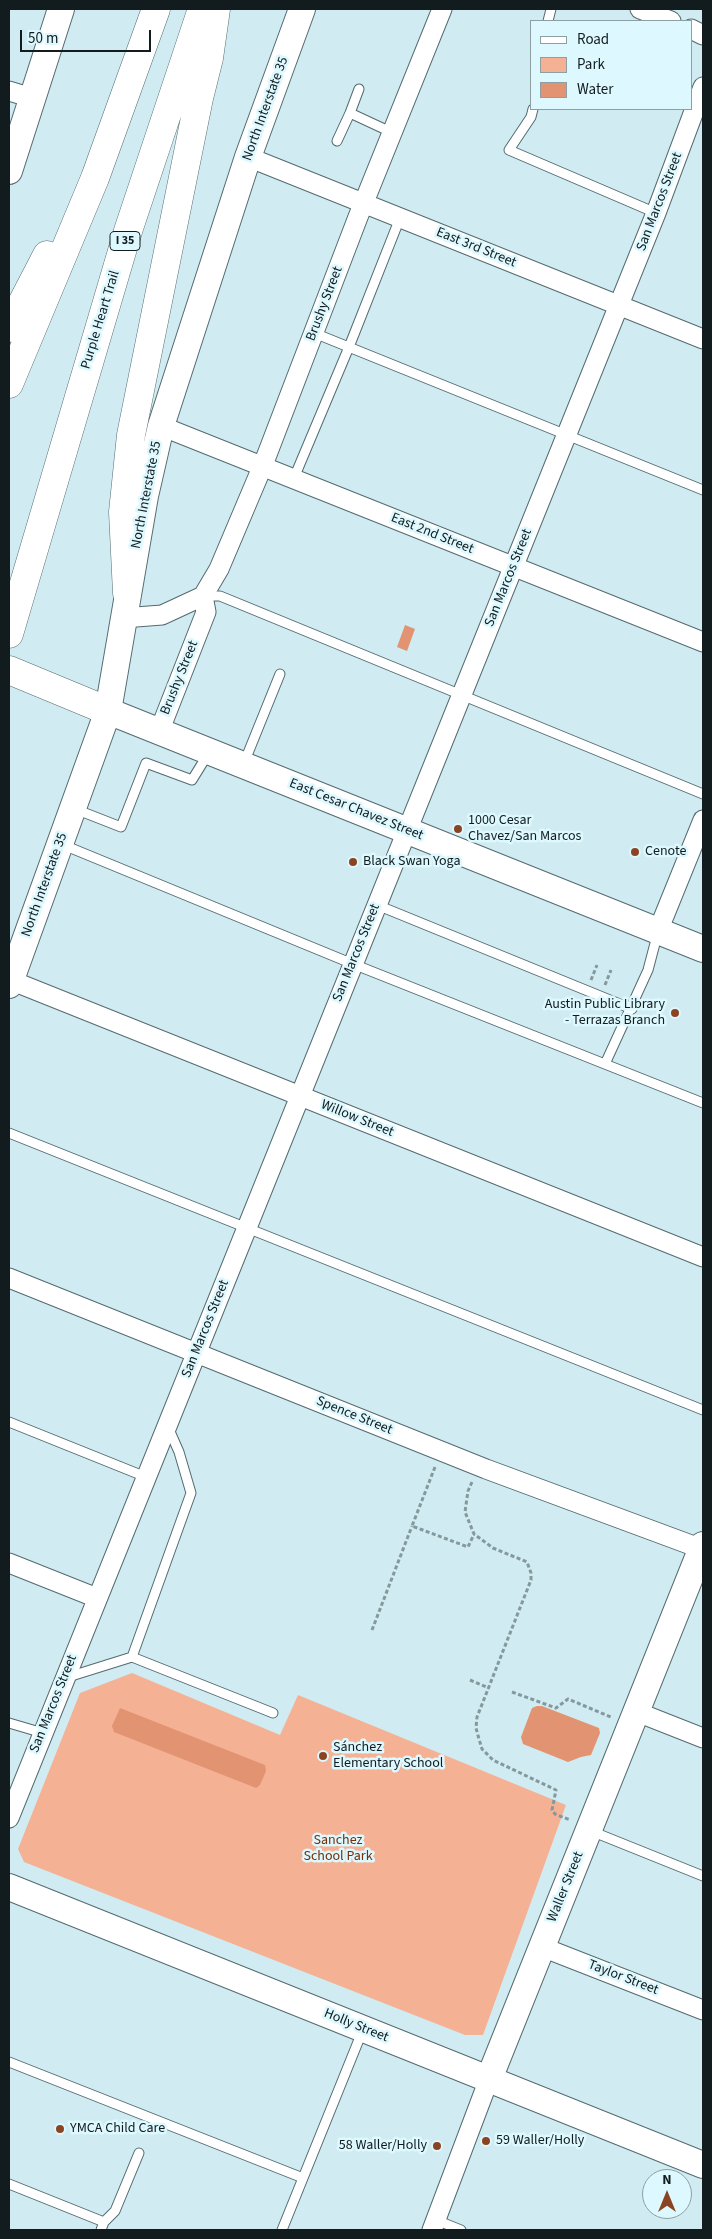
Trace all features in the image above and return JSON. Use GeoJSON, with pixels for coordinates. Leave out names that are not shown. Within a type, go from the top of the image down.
{"type":"FeatureCollection","features":[{"type":"Feature","properties":{"kind":"main road"},"geometry":{"type":"LineString","coordinates":[[9,171],[20,94],[61,9]]}},
{"type":"Feature","properties":{"kind":"main road"},"geometry":{"type":"LineString","coordinates":[[9,384],[95,178],[156,9]]}},
{"type":"Feature","properties":{"kind":"main road","name":"Purple Heart Trail"},"geometry":{"type":"LineString","coordinates":[[9,634],[126,240],[202,9]]}},
{"type":"Feature","properties":{"kind":"main road"},"geometry":{"type":"LineString","coordinates":[[125,606],[123,512],[131,435],[199,98],[209,58],[216,9]]}},
{"type":"Feature","properties":{"kind":"main road","name":"North Interstate 35"},"geometry":{"type":"LineString","coordinates":[[10,983],[108,712],[125,606],[161,426],[248,157],[302,9]]}},
{"type":"Feature","properties":{"kind":"main road"},"geometry":{"type":"LineString","coordinates":[[9,328],[26,291],[95,178]]}},
{"type":"Feature","properties":{"kind":"main road","name":"East Cesar Chavez Street"},"geometry":{"type":"LineString","coordinates":[[9,670],[108,712],[703,949]]}},
{"type":"Feature","properties":{"kind":"main road","name":"Waller Street"},"geometry":{"type":"LineString","coordinates":[[488,2079],[542,1947],[580,1825],[637,1712],[702,1547]]}},
{"type":"Feature","properties":{"kind":"main road","name":"Holly Street"},"geometry":{"type":"LineString","coordinates":[[9,1887],[703,2165]]}},
{"type":"Feature","properties":{"kind":"street","name":"Brushy Street"},"geometry":{"type":"LineString","coordinates":[[159,732],[206,612],[203,596],[219,569],[263,465],[364,203],[442,9]]}},
{"type":"Feature","properties":{"kind":"street"},"geometry":{"type":"LineString","coordinates":[[640,9],[668,20]]}},
{"type":"Feature","properties":{"kind":"street","name":"San Marcos Street"},"geometry":{"type":"LineString","coordinates":[[9,1818],[656,213],[703,87]]}},
{"type":"Feature","properties":{"kind":"street","name":"East 3rd Street"},"geometry":{"type":"LineString","coordinates":[[248,157],[703,339]]}},
{"type":"Feature","properties":{"kind":"street","name":"East 2nd Street"},"geometry":{"type":"LineString","coordinates":[[161,426],[263,465],[703,642]]}},
{"type":"Feature","properties":{"kind":"street"},"geometry":{"type":"LineString","coordinates":[[125,606],[162,615],[203,596]]}},
{"type":"Feature","properties":{"kind":"street"},"geometry":{"type":"LineString","coordinates":[[658,931],[703,820]]}},
{"type":"Feature","properties":{"kind":"street","name":"Willow Street"},"geometry":{"type":"LineString","coordinates":[[10,983],[300,1096],[703,1257]]}},
{"type":"Feature","properties":{"kind":"street","name":"Spence Street"},"geometry":{"type":"LineString","coordinates":[[9,1278],[486,1469],[702,1547]]}},
{"type":"Feature","properties":{"kind":"street"},"geometry":{"type":"LineString","coordinates":[[9,1563],[97,1598]]}},
{"type":"Feature","properties":{"kind":"street"},"geometry":{"type":"LineString","coordinates":[[637,1712],[703,1738]]}},
{"type":"Feature","properties":{"kind":"street","name":"Taylor Street"},"geometry":{"type":"LineString","coordinates":[[542,1947],[703,2010]]}},
{"type":"Feature","properties":{"kind":"street","name":"Waller Street"},"geometry":{"type":"LineString","coordinates":[[434,2225],[488,2079]]}},
{"type":"Feature","properties":{"kind":"lane"},"geometry":{"type":"LineString","coordinates":[[338,141],[359,89]]}},
{"type":"Feature","properties":{"kind":"lane"},"geometry":{"type":"LineString","coordinates":[[533,110],[531,117],[509,150],[656,213]]}},
{"type":"Feature","properties":{"kind":"lane"},"geometry":{"type":"LineString","coordinates":[[350,113],[393,133]]}},
{"type":"Feature","properties":{"kind":"lane"},"geometry":{"type":"LineString","coordinates":[[294,478],[400,218]]}},
{"type":"Feature","properties":{"kind":"lane"},"geometry":{"type":"LineString","coordinates":[[314,333],[703,490]]}},
{"type":"Feature","properties":{"kind":"lane"},"geometry":{"type":"LineString","coordinates":[[203,596],[220,596],[703,794]]}},
{"type":"Feature","properties":{"kind":"lane"},"geometry":{"type":"LineString","coordinates":[[243,766],[280,674]]}},
{"type":"Feature","properties":{"kind":"lane"},"geometry":{"type":"LineString","coordinates":[[73,808],[121,827],[146,763],[192,780],[209,752]]}},
{"type":"Feature","properties":{"kind":"lane"},"geometry":{"type":"LineString","coordinates":[[60,843],[353,964],[703,1103]]}},
{"type":"Feature","properties":{"kind":"lane"},"geometry":{"type":"LineString","coordinates":[[377,905],[632,1009]]}},
{"type":"Feature","properties":{"kind":"lane"},"geometry":{"type":"LineString","coordinates":[[605,1064],[632,1009],[648,970],[658,931]]}},
{"type":"Feature","properties":{"kind":"lane"},"geometry":{"type":"LineString","coordinates":[[9,1133],[703,1410]]}},
{"type":"Feature","properties":{"kind":"lane"},"geometry":{"type":"LineString","coordinates":[[9,1422],[146,1476]]}},
{"type":"Feature","properties":{"kind":"lane"},"geometry":{"type":"LineString","coordinates":[[132,1657],[191,1493],[167,1425]]}},
{"type":"Feature","properties":{"kind":"lane"},"geometry":{"type":"LineString","coordinates":[[65,1677],[132,1657],[272,1713]]}},
{"type":"Feature","properties":{"kind":"lane"},"geometry":{"type":"LineString","coordinates":[[9,1723],[43,1733]]}},
{"type":"Feature","properties":{"kind":"lane"},"geometry":{"type":"LineString","coordinates":[[580,1825],[703,1876]]}},
{"type":"Feature","properties":{"kind":"lane"},"geometry":{"type":"LineString","coordinates":[[282,2230],[363,2029]]}},
{"type":"Feature","properties":{"kind":"lane"},"geometry":{"type":"LineString","coordinates":[[9,2062],[303,2178]]}},
{"type":"Feature","properties":{"kind":"lane"},"geometry":{"type":"LineString","coordinates":[[9,2184],[102,2226],[115,2211],[139,2152]]}},
{"type":"Feature","properties":{"kind":"lane"},"geometry":{"type":"LineString","coordinates":[[434,2225],[462,2230]]}},
{"type":"Feature","properties":{"kind":"path"},"geometry":{"type":"LineString","coordinates":[[591,981],[597,965]]}},
{"type":"Feature","properties":{"kind":"path"},"geometry":{"type":"LineString","coordinates":[[605,986],[611,970]]}},
{"type":"Feature","properties":{"kind":"path"},"geometry":{"type":"LineString","coordinates":[[372,1630],[435,1467]]}},
{"type":"Feature","properties":{"kind":"path"},"geometry":{"type":"LineString","coordinates":[[472,1482],[468,1491],[466,1512],[474,1534],[482,1542],[493,1548],[527,1562],[531,1573],[531,1580],[477,1717],[476,1728],[482,1749],[493,1760],[504,1766],[552,1786],[557,1793],[552,1810],[556,1814],[580,1825]]}},
{"type":"Feature","properties":{"kind":"path"},"geometry":{"type":"LineString","coordinates":[[412,1526],[468,1547],[474,1534]]}},
{"type":"Feature","properties":{"kind":"path"},"geometry":{"type":"LineString","coordinates":[[470,1680],[489,1688]]}},
{"type":"Feature","properties":{"kind":"path"},"geometry":{"type":"LineString","coordinates":[[512,1692],[556,1708],[568,1699],[611,1716]]}},
{"type":"Feature","properties":{"kind":"green space","name":"Sanchez School Park"},"geometry":{"type":"Polygon","coordinates":[[[132,1673],[280,1735],[298,1695],[566,1805],[483,2035],[465,2035],[24,1862],[18,1849],[80,1693],[132,1673]]]}},
{"type":"Feature","properties":{"kind":"water"},"geometry":{"type":"Polygon","coordinates":[[[405,625],[415,629],[407,651],[397,647],[405,625]]]}},
{"type":"Feature","properties":{"kind":"water"},"geometry":{"type":"Polygon","coordinates":[[[542,1706],[599,1728],[600,1733],[591,1755],[568,1762],[523,1744],[521,1737],[532,1708],[542,1706]]]}},
{"type":"Feature","properties":{"kind":"water"},"geometry":{"type":"Polygon","coordinates":[[[120,1708],[265,1765],[266,1771],[260,1785],[256,1788],[114,1732],[112,1726],[120,1708]]]}},
{"type":"Feature","properties":{"kind":"place","name":"1000 Cesar Chavez/San Marcos"},"geometry":{"type":"Point","coordinates":[458,829]}},
{"type":"Feature","properties":{"kind":"place","name":"Cenote"},"geometry":{"type":"Point","coordinates":[635,852]}},
{"type":"Feature","properties":{"kind":"place","name":"Black Swan Yoga"},"geometry":{"type":"Point","coordinates":[353,862]}},
{"type":"Feature","properties":{"kind":"place","name":"Austin Public Library - Terrazas Branch"},"geometry":{"type":"Point","coordinates":[675,1013]}},
{"type":"Feature","properties":{"kind":"place","name":"Sánchez Elementary School"},"geometry":{"type":"Point","coordinates":[323,1756]}},
{"type":"Feature","properties":{"kind":"place","name":"YMCA Child Care"},"geometry":{"type":"Point","coordinates":[60,2129]}},
{"type":"Feature","properties":{"kind":"place","name":"59 Waller/Holly"},"geometry":{"type":"Point","coordinates":[486,2141]}},
{"type":"Feature","properties":{"kind":"place","name":"58 Waller/Holly"},"geometry":{"type":"Point","coordinates":[437,2146]}}]}
